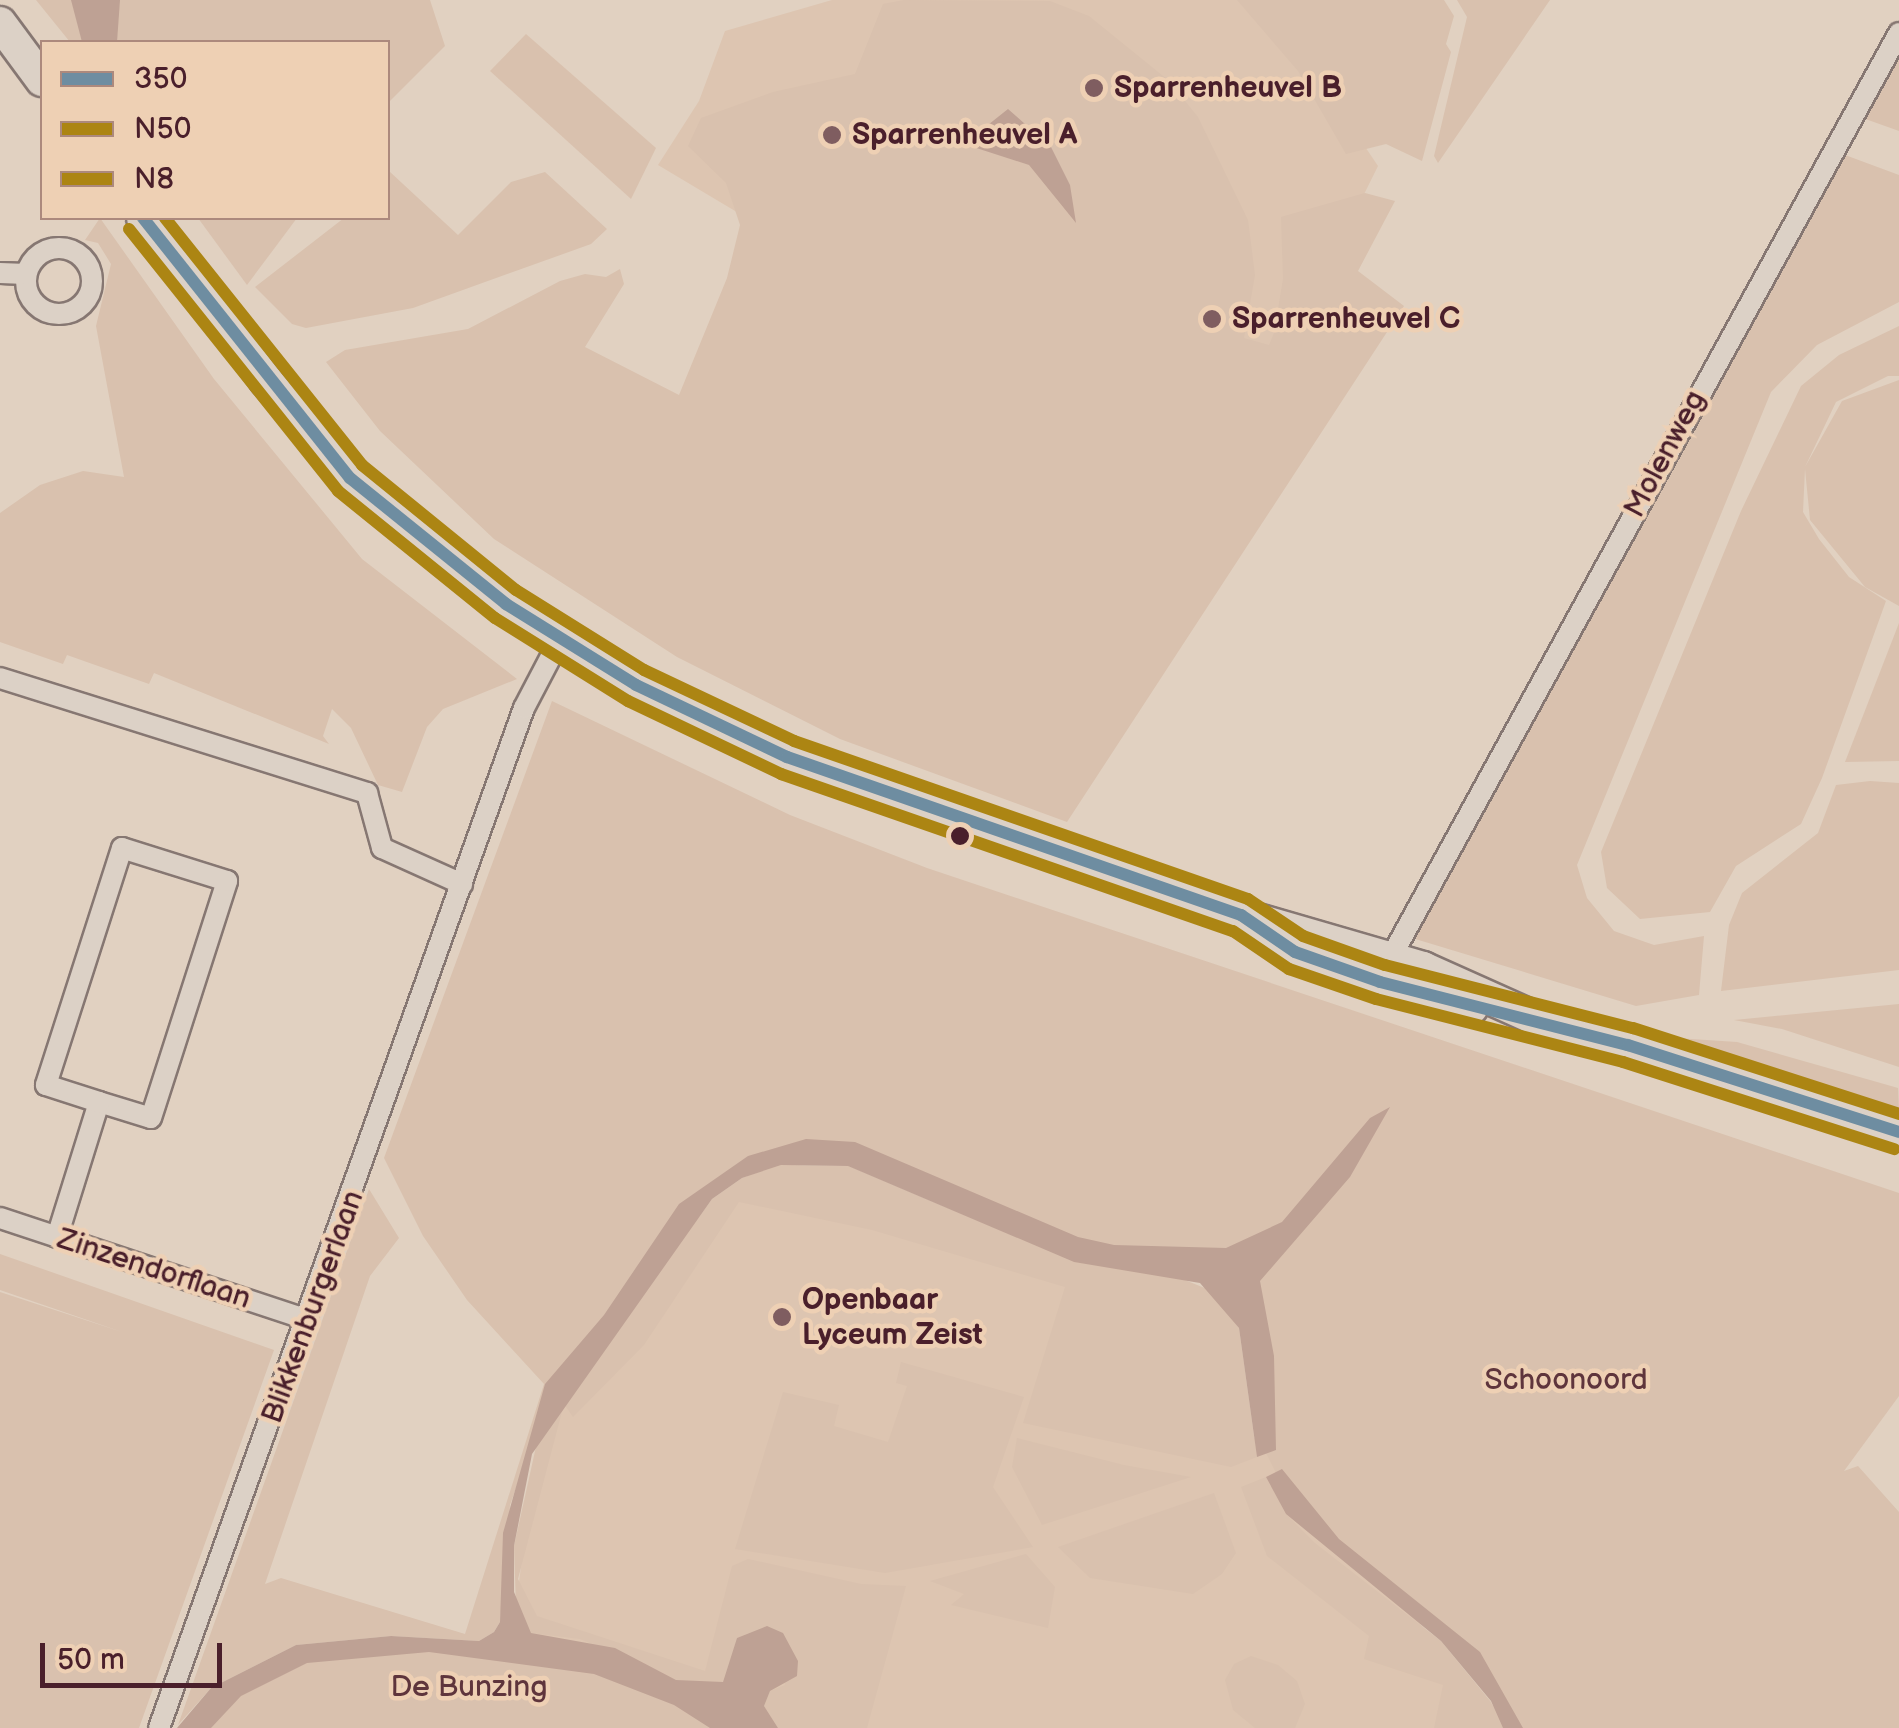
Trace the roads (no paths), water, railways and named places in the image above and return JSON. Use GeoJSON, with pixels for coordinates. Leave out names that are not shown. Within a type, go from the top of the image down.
{"type":"FeatureCollection","features":[{"type":"Feature","properties":{"kind":"main road"},"geometry":{"type":"LineString","coordinates":[[0,22],[40,77]]}},
{"type":"Feature","properties":{"kind":"main road"},"geometry":{"type":"LineString","coordinates":[[145,220],[266,380],[350,478],[474,580],[636,685],[788,757],[1241,915],[1295,952],[1384,970],[1472,1008],[1532,1017],[1899,1132]]}},
{"type":"Feature","properties":{"kind":"street","name":"Molenweg"},"geometry":{"type":"LineString","coordinates":[[1384,970],[1899,32]]}},
{"type":"Feature","properties":{"kind":"street"},"geometry":{"type":"LineString","coordinates":[[0,274],[26,274]]}},
{"type":"Feature","properties":{"kind":"street","name":"Blikkenburgerlaan"},"geometry":{"type":"LineString","coordinates":[[159,1728],[524,708],[560,639]]}},
{"type":"Feature","properties":{"kind":"street"},"geometry":{"type":"LineString","coordinates":[[0,678],[367,793],[382,848],[406,864],[462,884]]}},
{"type":"Feature","properties":{"kind":"street"},"geometry":{"type":"LineString","coordinates":[[122,848],[227,881],[151,1118],[100,1102],[46,1085],[122,848]]}},
{"type":"Feature","properties":{"kind":"street"},"geometry":{"type":"LineString","coordinates":[[57,1237],[100,1102]]}},
{"type":"Feature","properties":{"kind":"street","name":"Zinzendorflaan"},"geometry":{"type":"LineString","coordinates":[[0,1218],[308,1320]]}},
{"type":"Feature","properties":{"kind":"place","name":"Sparrenheuvel B"},"geometry":{"type":"Point","coordinates":[1094,88]}},
{"type":"Feature","properties":{"kind":"place","name":"Sparrenheuvel A"},"geometry":{"type":"Point","coordinates":[832,135]}},
{"type":"Feature","properties":{"kind":"place","name":"Sparrenheuvel C"},"geometry":{"type":"Point","coordinates":[1212,319]}},
{"type":"Feature","properties":{"kind":"place","name":"Openbaar Lyceum Zeist"},"geometry":{"type":"Point","coordinates":[782,1317]}},
{"type":"Feature","properties":{"kind":"park label","name":"Schoonoord"},"geometry":{"type":"Point","coordinates":[1566,1380]}},
{"type":"Feature","properties":{"kind":"park label","name":"De Bunzing"},"geometry":{"type":"Point","coordinates":[469,1687]}}]}
